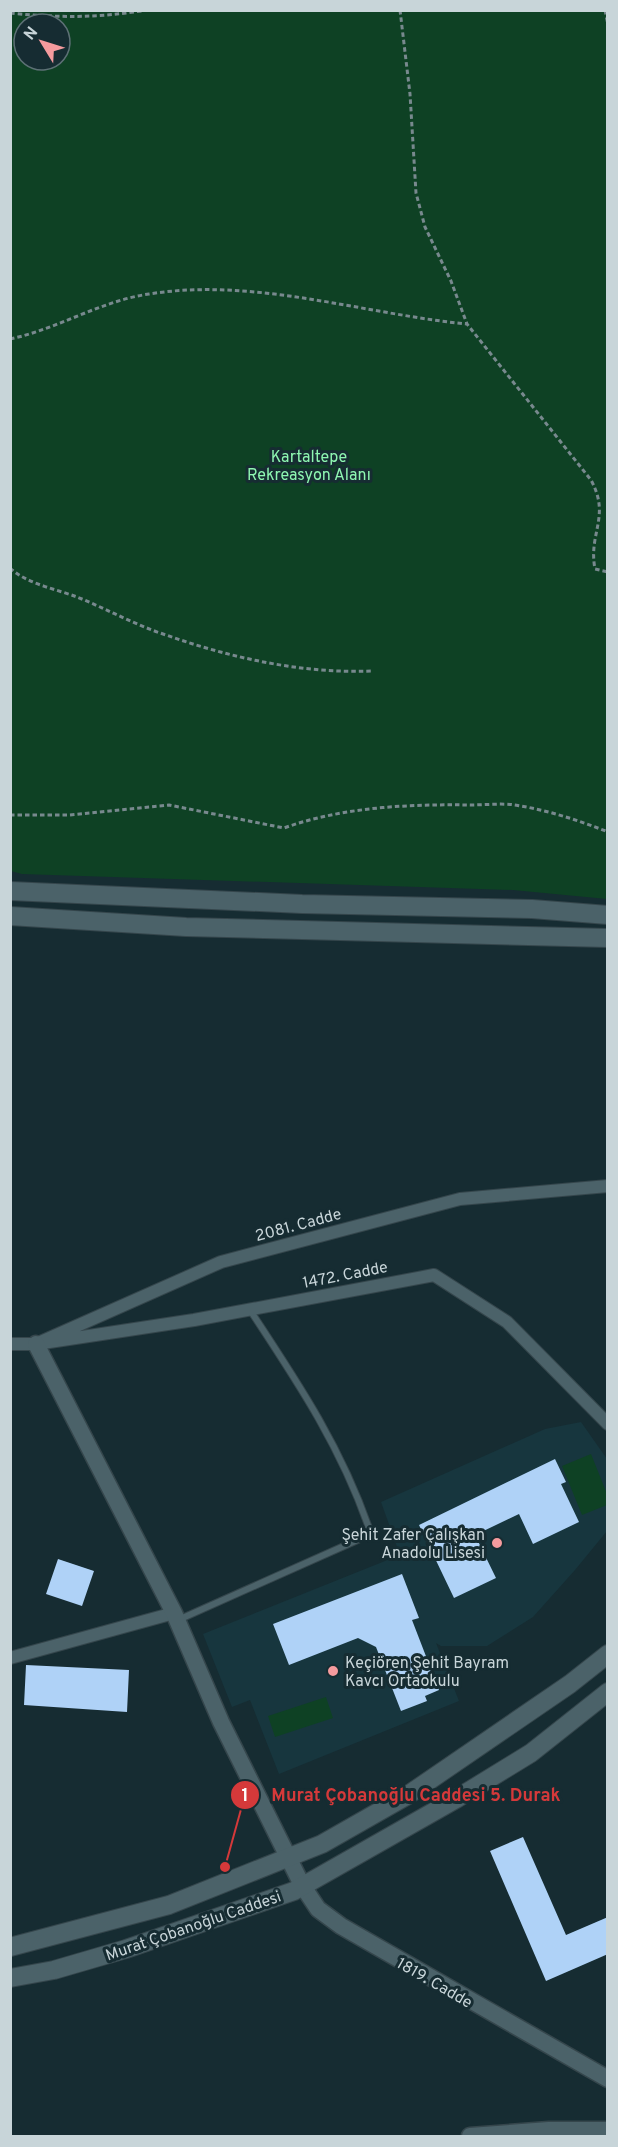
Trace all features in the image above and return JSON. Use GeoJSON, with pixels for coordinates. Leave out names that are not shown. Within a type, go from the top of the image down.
{"type":"FeatureCollection","features":[{"type":"Feature","properties":{"kind":"main road"},"geometry":{"type":"LineString","coordinates":[[10,891],[302,904],[532,909],[608,915]]}},
{"type":"Feature","properties":{"kind":"main road"},"geometry":{"type":"LineString","coordinates":[[10,916],[186,927],[608,938]]}},
{"type":"Feature","properties":{"kind":"main road","name":"Murat Çobanoğlu Caddesi"},"geometry":{"type":"LineString","coordinates":[[10,1947],[169,1905],[322,1844],[408,1795],[570,1684],[608,1654]]}},
{"type":"Feature","properties":{"kind":"main road","name":"Murat Çobanoğlu Caddesi"},"geometry":{"type":"LineString","coordinates":[[10,1978],[54,1970],[126,1949],[229,1915],[302,1885],[367,1851],[531,1753],[608,1692]]}},
{"type":"Feature","properties":{"kind":"street","name":"2081. Cadde"},"geometry":{"type":"LineString","coordinates":[[10,1344],[36,1344],[221,1262],[460,1199],[608,1186]]}},
{"type":"Feature","properties":{"kind":"street","name":"1472. Cadde"},"geometry":{"type":"LineString","coordinates":[[36,1344],[250,1309],[434,1275],[507,1322],[608,1424]]}},
{"type":"Feature","properties":{"kind":"street","name":"1819. Cadde"},"geometry":{"type":"LineString","coordinates":[[36,1344],[175,1617],[221,1722],[302,1885],[318,1909],[341,1926],[608,2079]]}},
{"type":"Feature","properties":{"kind":"street"},"geometry":{"type":"LineString","coordinates":[[10,1658],[175,1617]]}},
{"type":"Feature","properties":{"kind":"street"},"geometry":{"type":"LineString","coordinates":[[471,2136],[549,2130],[608,2130]]}},
{"type":"Feature","properties":{"kind":"lane"},"geometry":{"type":"LineString","coordinates":[[175,1617],[371,1534],[349,1473],[333,1442],[250,1309]]}},
{"type":"Feature","properties":{"kind":"path"},"geometry":{"type":"LineString","coordinates":[[10,13],[57,18],[147,10]]}},
{"type":"Feature","properties":{"kind":"path"},"geometry":{"type":"LineString","coordinates":[[400,10],[410,94],[416,193],[425,228],[451,281],[467,324],[591,480],[598,493],[601,510],[592,552],[596,569],[608,572]]}},
{"type":"Feature","properties":{"kind":"path"},"geometry":{"type":"LineString","coordinates":[[605,10],[608,25]]}},
{"type":"Feature","properties":{"kind":"path"},"geometry":{"type":"LineString","coordinates":[[10,339],[38,333],[120,300],[151,293],[204,289],[336,303],[418,319],[467,324]]}},
{"type":"Feature","properties":{"kind":"path"},"geometry":{"type":"LineString","coordinates":[[10,568],[25,578],[192,644],[319,671],[372,671]]}},
{"type":"Feature","properties":{"kind":"path"},"geometry":{"type":"LineString","coordinates":[[10,815],[69,815],[169,805],[284,828],[301,822],[364,811],[431,805],[514,805],[580,820],[608,832]]}},
{"type":"Feature","properties":{"kind":"shaded area"},"geometry":{"type":"Polygon","coordinates":[[[581,1422],[607,1459],[607,1531],[575,1570],[533,1617],[487,1646],[441,1646],[436,1643],[459,1701],[279,1774],[250,1700],[232,1707],[203,1634],[400,1555],[381,1502],[545,1429],[581,1422]]]}},
{"type":"Feature","properties":{"kind":"green space","name":"Kartaltepe Rekreasyon Alanı"},"geometry":{"type":"Polygon","coordinates":[[[10,11],[607,11],[607,899],[513,890],[22,874],[11,871],[10,11]]]}},
{"type":"Feature","properties":{"kind":"green space"},"geometry":{"type":"Polygon","coordinates":[[[591,1454],[607,1494],[607,1505],[582,1515],[562,1466],[591,1454]]]}},
{"type":"Feature","properties":{"kind":"green space"},"geometry":{"type":"Polygon","coordinates":[[[326,1697],[333,1718],[275,1737],[268,1716],[326,1697]]]}},
{"type":"Feature","properties":{"kind":"building"},"geometry":{"type":"Polygon","coordinates":[[[555,1459],[566,1482],[561,1484],[579,1522],[533,1544],[519,1514],[475,1535],[496,1578],[454,1598],[419,1525],[555,1459]]]}},
{"type":"Feature","properties":{"kind":"building"},"geometry":{"type":"Polygon","coordinates":[[[58,1559],[94,1571],[82,1606],[46,1594],[58,1559]]]}},
{"type":"Feature","properties":{"kind":"building"},"geometry":{"type":"Polygon","coordinates":[[[402,1574],[419,1618],[412,1620],[439,1690],[425,1696],[427,1701],[401,1711],[376,1647],[358,1638],[289,1665],[273,1624],[402,1574]]]}},
{"type":"Feature","properties":{"kind":"building"},"geometry":{"type":"Polygon","coordinates":[[[26,1665],[129,1670],[127,1712],[24,1705],[26,1665]]]}},
{"type":"Feature","properties":{"kind":"building"},"geometry":{"type":"Polygon","coordinates":[[[523,1837],[566,1935],[608,1917],[608,1954],[546,1981],[490,1851],[523,1837]]]}},
{"type":"Feature","properties":{"kind":"place","name":"Şehit Zafer Çalışkan Anadolu Lisesi"},"geometry":{"type":"Point","coordinates":[497,1543]}},
{"type":"Feature","properties":{"kind":"place","name":"Keçiören Şehit Bayram Kavcı Ortaokulu"},"geometry":{"type":"Point","coordinates":[333,1671]}},
{"type":"Feature","properties":{"kind":"place","name":"Murat Çobanoğlu Caddesi 5. Durak"},"geometry":{"type":"Point","coordinates":[225,1867]}}]}
